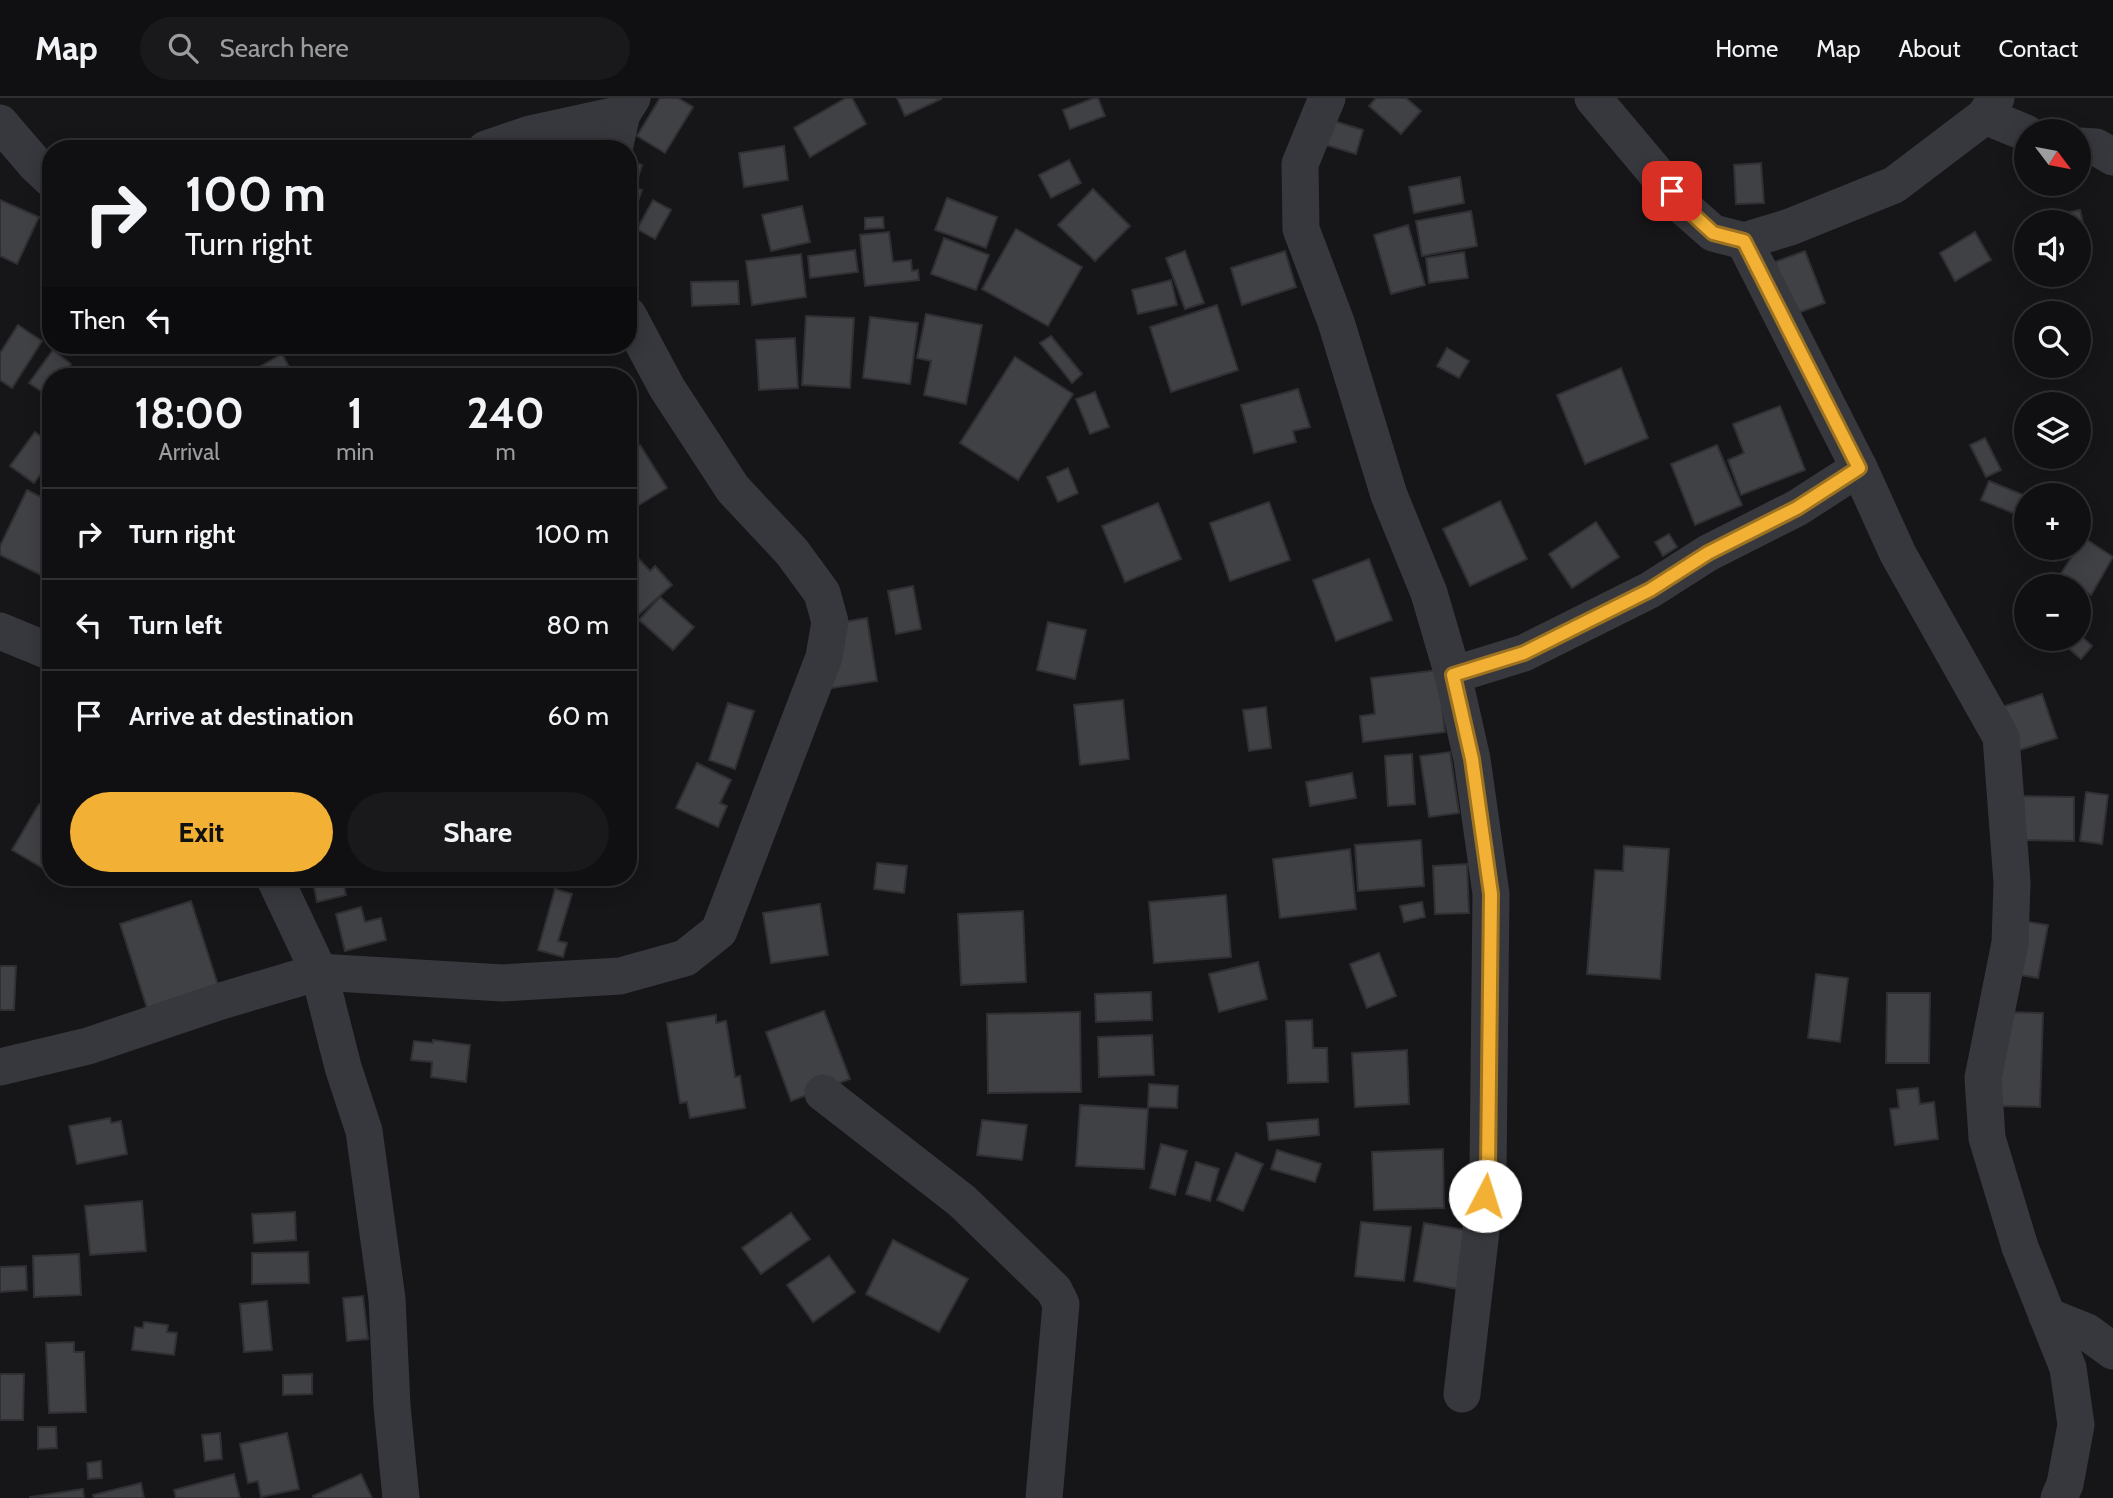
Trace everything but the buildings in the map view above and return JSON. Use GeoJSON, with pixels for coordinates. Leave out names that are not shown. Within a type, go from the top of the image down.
{"type":"FeatureCollection","features":[{"type":"Feature","properties":{"kind":"street"},"geometry":{"type":"LineString","coordinates":[[1327,98],[1300,164],[1301,229],[1336,322],[1389,495],[1429,593],[1453,675],[1472,759],[1491,894],[1488,1171],[1462,1394]]}},
{"type":"Feature","properties":{"kind":"street"},"geometry":{"type":"LineString","coordinates":[[1593,98],[1688,210],[1713,233],[1744,241],[1790,227],[1894,184],[1990,107],[2014,124]]}},
{"type":"Feature","properties":{"kind":"street"},"geometry":{"type":"LineString","coordinates":[[512,140],[627,106]]}},
{"type":"Feature","properties":{"kind":"street"},"geometry":{"type":"LineString","coordinates":[[617,140],[627,106]]}},
{"type":"Feature","properties":{"kind":"street"},"geometry":{"type":"LineString","coordinates":[[0,123],[42,171]]}},
{"type":"Feature","properties":{"kind":"street"},"geometry":{"type":"LineString","coordinates":[[2091,147],[2113,157]]}},
{"type":"Feature","properties":{"kind":"street"},"geometry":{"type":"LineString","coordinates":[[1744,241],[1859,468],[1898,554],[2001,737],[2011,895],[2010,943],[1983,1078],[1987,1138],[2020,1247],[2068,1368],[2076,1425],[2065,1484],[2059,1498]]}},
{"type":"Feature","properties":{"kind":"street"},"geometry":{"type":"LineString","coordinates":[[0,1067],[88,1046],[221,1001],[319,972],[502,984],[620,976],[685,958],[719,931],[824,657],[830,622],[822,593],[792,552],[733,489],[667,388],[637,332]]}},
{"type":"Feature","properties":{"kind":"street"},"geometry":{"type":"LineString","coordinates":[[1453,675],[1524,653],[1650,590],[1708,553],[1797,508],[1859,468]]}},
{"type":"Feature","properties":{"kind":"street"},"geometry":{"type":"LineString","coordinates":[[0,631],[42,648]]}},
{"type":"Feature","properties":{"kind":"street"},"geometry":{"type":"LineString","coordinates":[[278,886],[319,972],[343,1067],[364,1130],[387,1298],[391,1406],[401,1498]]}},
{"type":"Feature","properties":{"kind":"street"},"geometry":{"type":"LineString","coordinates":[[823,1094],[962,1201],[1054,1290],[1061,1304],[1044,1498]]}},
{"type":"Feature","properties":{"kind":"street"},"geometry":{"type":"LineString","coordinates":[[2047,1316],[2087,1332],[2113,1351]]}},
{"type":"Feature","properties":{"kind":"route"},"geometry":{"type":"LineString","coordinates":[[1485,1196],[1488,1171],[1491,894],[1472,759],[1453,675],[1524,653],[1650,590],[1708,553],[1797,508],[1859,468],[1744,241],[1713,233],[1672,191]]}}]}
